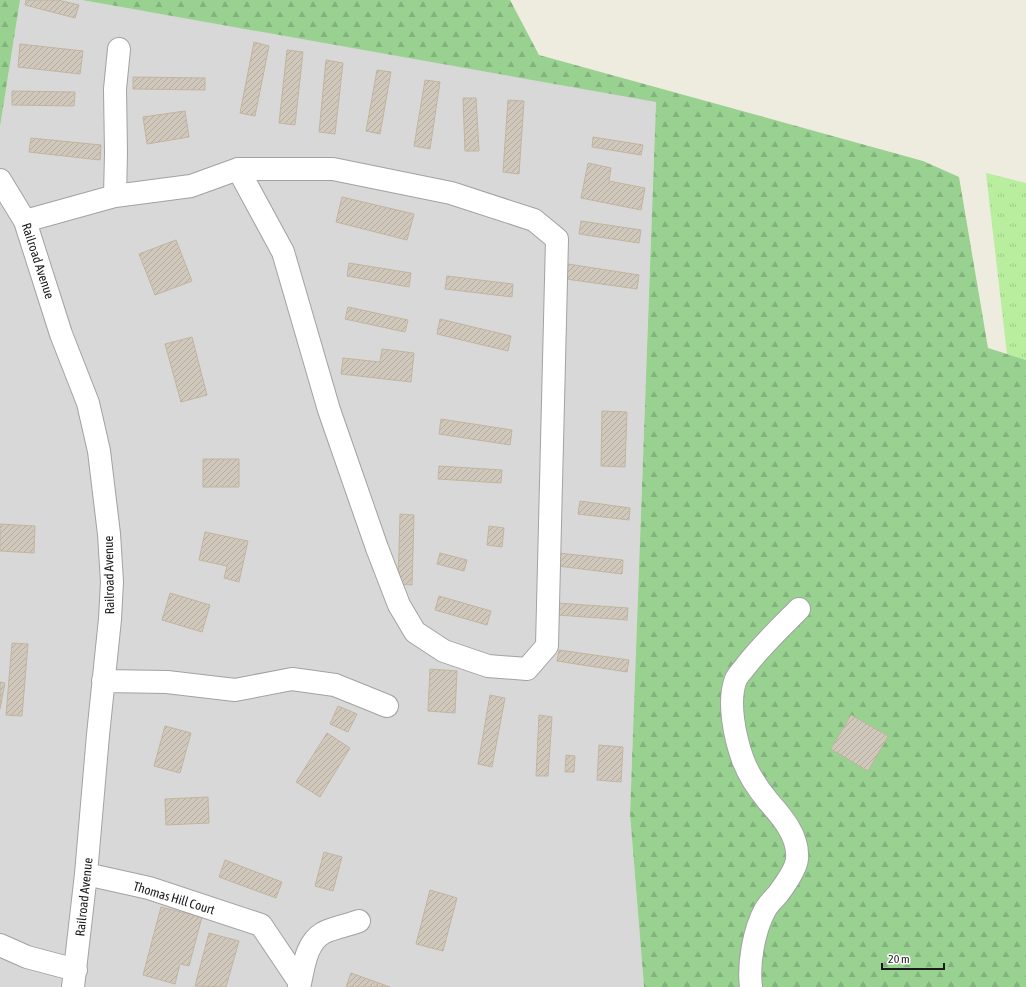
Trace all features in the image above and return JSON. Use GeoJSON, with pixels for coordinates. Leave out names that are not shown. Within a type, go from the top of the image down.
{"type":"FeatureCollection","features":[{"type":"Feature","properties":{"kind":"street"},"geometry":{"type":"LineString","coordinates":[[115,196],[115,89],[119,49]]}},
{"type":"Feature","properties":{"kind":"street"},"geometry":{"type":"LineString","coordinates":[[25,221],[115,196],[192,186],[238,169],[333,169],[451,193],[534,220],[557,239],[547,646],[527,669],[488,666],[444,651],[415,632],[399,605],[377,548],[329,410],[283,252],[238,169]]}},
{"type":"Feature","properties":{"kind":"street","name":"Railroad Avenue"},"geometry":{"type":"LineString","coordinates":[[0,180],[25,221],[61,334],[88,403],[100,451],[104,486],[112,582],[110,619],[75,979]]}},
{"type":"Feature","properties":{"kind":"street"},"geometry":{"type":"LineString","coordinates":[[751,987],[750,978],[752,956],[757,932],[765,909],[779,893],[795,867],[797,859],[793,834],[763,795],[743,761],[734,727],[732,701],[736,679],[755,654],[799,609]]}},
{"type":"Feature","properties":{"kind":"street"},"geometry":{"type":"LineString","coordinates":[[103,681],[167,682],[235,690],[292,679],[335,685],[387,706]]}},
{"type":"Feature","properties":{"kind":"street","name":"Thomas Hill Court"},"geometry":{"type":"LineString","coordinates":[[86,874],[149,888],[261,925],[300,985]]}},
{"type":"Feature","properties":{"kind":"street"},"geometry":{"type":"LineString","coordinates":[[300,985],[306,958],[312,942],[323,933],[359,921]]}},
{"type":"Feature","properties":{"kind":"street"},"geometry":{"type":"LineString","coordinates":[[0,945],[75,979]]}},
{"type":"Feature","properties":{"kind":"shaded area"},"geometry":{"type":"Polygon","coordinates":[[[20,0],[82,0],[656,101],[630,814],[644,987],[0,987],[0,127],[20,0]]]}},
{"type":"Feature","properties":{"kind":"green space"},"geometry":{"type":"Polygon","coordinates":[[[0,0],[20,0],[0,127],[0,0]]]}},
{"type":"Feature","properties":{"kind":"green space"},"geometry":{"type":"Polygon","coordinates":[[[82,0],[510,0],[539,55],[923,161],[959,177],[988,348],[1026,360],[1026,987],[644,987],[630,814],[656,102],[82,0]]]}},
{"type":"Feature","properties":{"kind":"green space"},"geometry":{"type":"Polygon","coordinates":[[[986,173],[1026,183],[1026,360],[1007,354],[986,173]]]}},
{"type":"Feature","properties":{"kind":"building"},"geometry":{"type":"Polygon","coordinates":[[[26,0],[58,0],[79,5],[75,18],[25,5],[26,0]]]}},
{"type":"Feature","properties":{"kind":"building"},"geometry":{"type":"Polygon","coordinates":[[[254,42],[269,46],[255,116],[240,113],[254,42]]]}},
{"type":"Feature","properties":{"kind":"building"},"geometry":{"type":"Polygon","coordinates":[[[20,44],[83,51],[80,74],[18,67],[20,44]]]}},
{"type":"Feature","properties":{"kind":"building"},"geometry":{"type":"Polygon","coordinates":[[[287,50],[303,52],[295,125],[279,123],[287,50]]]}},
{"type":"Feature","properties":{"kind":"building"},"geometry":{"type":"Polygon","coordinates":[[[326,60],[343,63],[335,134],[319,132],[326,60]]]}},
{"type":"Feature","properties":{"kind":"building"},"geometry":{"type":"Polygon","coordinates":[[[377,70],[391,72],[380,134],[366,131],[377,70]]]}},
{"type":"Feature","properties":{"kind":"building"},"geometry":{"type":"Polygon","coordinates":[[[133,77],[205,78],[205,90],[133,89],[133,77]]]}},
{"type":"Feature","properties":{"kind":"building"},"geometry":{"type":"Polygon","coordinates":[[[425,80],[440,82],[430,149],[414,146],[425,80]]]}},
{"type":"Feature","properties":{"kind":"building"},"geometry":{"type":"Polygon","coordinates":[[[12,91],[75,92],[74,106],[12,105],[12,91]]]}},
{"type":"Feature","properties":{"kind":"building"},"geometry":{"type":"Polygon","coordinates":[[[463,98],[476,98],[479,151],[465,151],[463,98]]]}},
{"type":"Feature","properties":{"kind":"building"},"geometry":{"type":"Polygon","coordinates":[[[508,100],[524,101],[519,174],[503,172],[508,100]]]}},
{"type":"Feature","properties":{"kind":"building"},"geometry":{"type":"Polygon","coordinates":[[[185,111],[189,137],[147,144],[143,117],[185,111]]]}},
{"type":"Feature","properties":{"kind":"building"},"geometry":{"type":"Polygon","coordinates":[[[593,137],[643,145],[641,155],[592,147],[593,137]]]}},
{"type":"Feature","properties":{"kind":"building"},"geometry":{"type":"Polygon","coordinates":[[[31,138],[101,145],[100,160],[29,152],[31,138]]]}},
{"type":"Feature","properties":{"kind":"building"},"geometry":{"type":"Polygon","coordinates":[[[588,163],[611,168],[609,181],[645,188],[641,210],[581,198],[588,163]]]}},
{"type":"Feature","properties":{"kind":"building"},"geometry":{"type":"Polygon","coordinates":[[[342,197],[414,214],[407,240],[336,222],[342,197]]]}},
{"type":"Feature","properties":{"kind":"building"},"geometry":{"type":"Polygon","coordinates":[[[581,221],[641,230],[639,243],[579,234],[581,221]]]}},
{"type":"Feature","properties":{"kind":"building"},"geometry":{"type":"Polygon","coordinates":[[[176,240],[192,281],[155,295],[139,254],[176,240]]]}},
{"type":"Feature","properties":{"kind":"building"},"geometry":{"type":"Polygon","coordinates":[[[349,263],[411,273],[409,287],[347,276],[349,263]]]}},
{"type":"Feature","properties":{"kind":"building"},"geometry":{"type":"Polygon","coordinates":[[[568,264],[639,275],[637,289],[566,279],[568,264]]]}},
{"type":"Feature","properties":{"kind":"building"},"geometry":{"type":"Polygon","coordinates":[[[447,276],[513,284],[512,297],[445,289],[447,276]]]}},
{"type":"Feature","properties":{"kind":"building"},"geometry":{"type":"Polygon","coordinates":[[[348,307],[408,320],[405,332],[345,319],[348,307]]]}},
{"type":"Feature","properties":{"kind":"building"},"geometry":{"type":"Polygon","coordinates":[[[440,319],[511,336],[508,351],[437,334],[440,319]]]}},
{"type":"Feature","properties":{"kind":"building"},"geometry":{"type":"Polygon","coordinates":[[[192,337],[207,395],[181,402],[165,344],[192,337]]]}},
{"type":"Feature","properties":{"kind":"building"},"geometry":{"type":"Polygon","coordinates":[[[382,349],[414,353],[411,382],[341,374],[343,358],[380,362],[382,349]]]}},
{"type":"Feature","properties":{"kind":"building"},"geometry":{"type":"Polygon","coordinates":[[[602,411],[627,412],[625,467],[601,466],[602,411]]]}},
{"type":"Feature","properties":{"kind":"building"},"geometry":{"type":"Polygon","coordinates":[[[441,419],[512,430],[510,445],[439,434],[441,419]]]}},
{"type":"Feature","properties":{"kind":"building"},"geometry":{"type":"Polygon","coordinates":[[[203,459],[239,459],[239,487],[203,487],[203,459]]]}},
{"type":"Feature","properties":{"kind":"building"},"geometry":{"type":"Polygon","coordinates":[[[439,466],[502,470],[501,483],[438,479],[439,466]]]}},
{"type":"Feature","properties":{"kind":"building"},"geometry":{"type":"Polygon","coordinates":[[[580,501],[630,508],[629,520],[578,514],[580,501]]]}},
{"type":"Feature","properties":{"kind":"building"},"geometry":{"type":"Polygon","coordinates":[[[400,514],[414,515],[412,585],[398,584],[400,514]]]}},
{"type":"Feature","properties":{"kind":"building"},"geometry":{"type":"Polygon","coordinates":[[[0,524],[35,526],[34,553],[0,551],[0,524]]]}},
{"type":"Feature","properties":{"kind":"building"},"geometry":{"type":"Polygon","coordinates":[[[489,526],[504,528],[502,547],[487,545],[489,526]]]}},
{"type":"Feature","properties":{"kind":"building"},"geometry":{"type":"Polygon","coordinates":[[[205,532],[248,541],[239,582],[224,578],[227,566],[199,560],[205,532]]]}},
{"type":"Feature","properties":{"kind":"building"},"geometry":{"type":"Polygon","coordinates":[[[440,553],[467,560],[464,571],[437,564],[440,553]]]}},
{"type":"Feature","properties":{"kind":"building"},"geometry":{"type":"Polygon","coordinates":[[[559,553],[623,560],[622,574],[558,566],[559,553]]]}},
{"type":"Feature","properties":{"kind":"building"},"geometry":{"type":"Polygon","coordinates":[[[170,593],[210,605],[202,632],[162,620],[170,593]]]}},
{"type":"Feature","properties":{"kind":"building"},"geometry":{"type":"Polygon","coordinates":[[[439,596],[491,611],[487,625],[435,610],[439,596]]]}},
{"type":"Feature","properties":{"kind":"building"},"geometry":{"type":"Polygon","coordinates":[[[558,603],[628,608],[627,620],[557,615],[558,603]]]}},
{"type":"Feature","properties":{"kind":"building"},"geometry":{"type":"Polygon","coordinates":[[[12,643],[28,644],[22,716],[6,715],[12,643]]]}},
{"type":"Feature","properties":{"kind":"building"},"geometry":{"type":"Polygon","coordinates":[[[559,650],[629,660],[627,672],[557,661],[559,650]]]}},
{"type":"Feature","properties":{"kind":"building"},"geometry":{"type":"Polygon","coordinates":[[[430,669],[457,671],[455,713],[428,711],[430,669]]]}},
{"type":"Feature","properties":{"kind":"building"},"geometry":{"type":"Polygon","coordinates":[[[0,682],[5,683],[0,709],[0,682]]]}},
{"type":"Feature","properties":{"kind":"building"},"geometry":{"type":"Polygon","coordinates":[[[490,695],[505,698],[492,767],[478,764],[490,695]]]}},
{"type":"Feature","properties":{"kind":"building"},"geometry":{"type":"Polygon","coordinates":[[[338,706],[357,714],[348,732],[330,724],[338,706]]]}},
{"type":"Feature","properties":{"kind":"building"},"geometry":{"type":"Polygon","coordinates":[[[539,715],[552,717],[548,776],[536,776],[539,715]]]}},
{"type":"Feature","properties":{"kind":"building"},"geometry":{"type":"Polygon","coordinates":[[[851,715],[888,736],[868,771],[831,749],[851,715]]]}},
{"type":"Feature","properties":{"kind":"building"},"geometry":{"type":"Polygon","coordinates":[[[165,726],[191,733],[180,773],[154,766],[165,726]]]}},
{"type":"Feature","properties":{"kind":"building"},"geometry":{"type":"Polygon","coordinates":[[[327,733],[350,748],[320,797],[296,782],[327,733]]]}},
{"type":"Feature","properties":{"kind":"building"},"geometry":{"type":"Polygon","coordinates":[[[599,745],[623,747],[621,782],[597,780],[599,745]]]}},
{"type":"Feature","properties":{"kind":"building"},"geometry":{"type":"Polygon","coordinates":[[[566,755],[575,756],[574,772],[565,772],[566,755]]]}},
{"type":"Feature","properties":{"kind":"building"},"geometry":{"type":"Polygon","coordinates":[[[208,797],[209,823],[166,825],[165,799],[208,797]]]}},
{"type":"Feature","properties":{"kind":"building"},"geometry":{"type":"Polygon","coordinates":[[[324,852],[342,857],[333,891],[315,886],[324,852]]]}},
{"type":"Feature","properties":{"kind":"building"},"geometry":{"type":"Polygon","coordinates":[[[225,860],[282,882],[276,898],[219,877],[225,860]]]}},
{"type":"Feature","properties":{"kind":"building"},"geometry":{"type":"Polygon","coordinates":[[[430,890],[457,898],[443,951],[416,944],[430,890]]]}},
{"type":"Feature","properties":{"kind":"building"},"geometry":{"type":"Polygon","coordinates":[[[161,907],[202,917],[189,966],[180,964],[175,984],[143,975],[161,907]]]}},
{"type":"Feature","properties":{"kind":"building"},"geometry":{"type":"Polygon","coordinates":[[[209,933],[239,941],[226,987],[195,986],[209,933]]]}},
{"type":"Feature","properties":{"kind":"building"},"geometry":{"type":"Polygon","coordinates":[[[351,973],[390,987],[346,987],[351,973]]]}}]}
